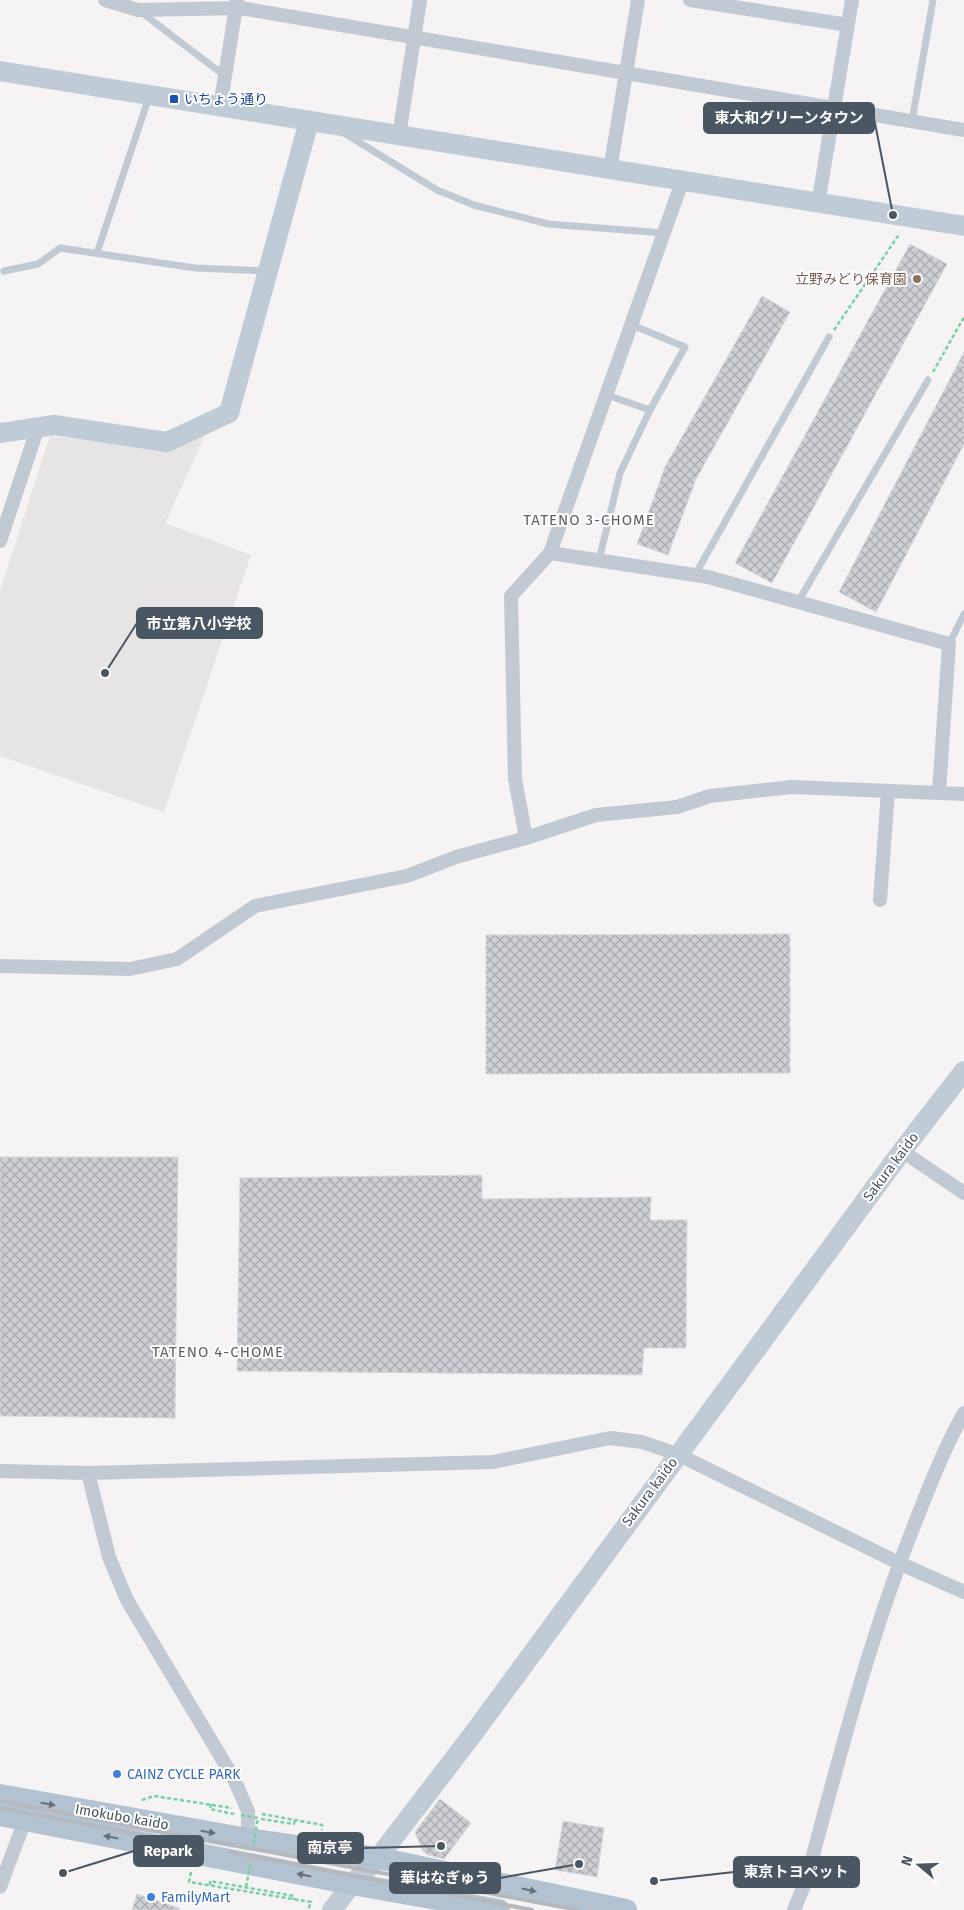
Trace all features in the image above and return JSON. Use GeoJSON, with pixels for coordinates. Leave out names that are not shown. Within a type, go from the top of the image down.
{"type":"FeatureCollection","features":[{"type":"Feature","properties":{"kind":"main road","name":"Imokubo kaido"},"geometry":{"type":"LineString","coordinates":[[0,1795],[251,1842],[378,1858],[626,1910]]}},
{"type":"Feature","properties":{"kind":"main road","name":"Imokubo kaido"},"geometry":{"type":"LineString","coordinates":[[0,1815],[352,1884],[447,1905],[499,1910]]}},
{"type":"Feature","properties":{"kind":"street"},"geometry":{"type":"LineString","coordinates":[[105,0],[138,10],[236,4],[414,38],[964,130]]}},
{"type":"Feature","properties":{"kind":"street"},"geometry":{"type":"LineString","coordinates":[[399,136],[420,0]]}},
{"type":"Feature","properties":{"kind":"street"},"geometry":{"type":"LineString","coordinates":[[610,170],[638,0]]}},
{"type":"Feature","properties":{"kind":"street"},"geometry":{"type":"LineString","coordinates":[[690,0],[848,25]]}},
{"type":"Feature","properties":{"kind":"street"},"geometry":{"type":"LineString","coordinates":[[818,204],[852,0]]}},
{"type":"Feature","properties":{"kind":"street"},"geometry":{"type":"LineString","coordinates":[[220,106],[236,4]]}},
{"type":"Feature","properties":{"kind":"street"},"geometry":{"type":"LineString","coordinates":[[0,71],[964,226]]}},
{"type":"Feature","properties":{"kind":"street"},"geometry":{"type":"LineString","coordinates":[[0,433],[54,424],[167,442],[229,413],[269,271],[319,122]]}},
{"type":"Feature","properties":{"kind":"street"},"geometry":{"type":"LineString","coordinates":[[526,838],[515,779],[512,596],[550,553],[682,182]]}},
{"type":"Feature","properties":{"kind":"street"},"geometry":{"type":"LineString","coordinates":[[0,541],[38,427]]}},
{"type":"Feature","properties":{"kind":"street"},"geometry":{"type":"LineString","coordinates":[[550,553],[695,575],[949,644],[939,792]]}},
{"type":"Feature","properties":{"kind":"street"},"geometry":{"type":"LineString","coordinates":[[0,966],[130,970],[177,959],[255,906],[408,876],[456,857],[526,838],[596,815],[677,807],[710,796],[792,787],[964,794]]}},
{"type":"Feature","properties":{"kind":"street"},"geometry":{"type":"LineString","coordinates":[[880,900],[888,792]]}},
{"type":"Feature","properties":{"kind":"street","name":"Sakura kaido"},"geometry":{"type":"LineString","coordinates":[[332,1910],[352,1884],[378,1858],[473,1734],[677,1454],[902,1151],[960,1084]]}},
{"type":"Feature","properties":{"kind":"street"},"geometry":{"type":"LineString","coordinates":[[902,1151],[964,1193]]}},
{"type":"Feature","properties":{"kind":"street"},"geometry":{"type":"LineString","coordinates":[[794,1910],[807,1878],[866,1657],[899,1563],[945,1446],[964,1413]]}},
{"type":"Feature","properties":{"kind":"street"},"geometry":{"type":"LineString","coordinates":[[0,1471],[88,1473],[493,1462],[610,1438],[642,1442],[677,1454],[899,1563],[964,1592]]}},
{"type":"Feature","properties":{"kind":"street"},"geometry":{"type":"LineString","coordinates":[[88,1473],[109,1557],[120,1583],[163,1663],[233,1777],[248,1811],[251,1842]]}},
{"type":"Feature","properties":{"kind":"street"},"geometry":{"type":"LineString","coordinates":[[0,1887],[25,1820]]}},
{"type":"Feature","properties":{"kind":"lane"},"geometry":{"type":"LineString","coordinates":[[912,121],[933,0]]}},
{"type":"Feature","properties":{"kind":"lane"},"geometry":{"type":"LineString","coordinates":[[138,10],[225,76]]}},
{"type":"Feature","properties":{"kind":"lane"},"geometry":{"type":"LineString","coordinates":[[97,253],[149,95]]}},
{"type":"Feature","properties":{"kind":"lane"},"geometry":{"type":"LineString","coordinates":[[319,122],[437,190],[474,205],[548,224],[664,233]]}},
{"type":"Feature","properties":{"kind":"lane"},"geometry":{"type":"LineString","coordinates":[[4,271],[38,264],[60,248],[195,268],[269,271]]}},
{"type":"Feature","properties":{"kind":"lane"},"geometry":{"type":"LineString","coordinates":[[599,560],[620,473],[650,410],[685,347],[632,325]]}},
{"type":"Feature","properties":{"kind":"lane"},"geometry":{"type":"LineString","coordinates":[[695,575],[829,337]]}},
{"type":"Feature","properties":{"kind":"lane"},"geometry":{"type":"LineString","coordinates":[[798,602],[928,380]]}},
{"type":"Feature","properties":{"kind":"lane"},"geometry":{"type":"LineString","coordinates":[[607,395],[650,410]]}},
{"type":"Feature","properties":{"kind":"lane"},"geometry":{"type":"LineString","coordinates":[[949,644],[964,614]]}},
{"type":"Feature","properties":{"kind":"path"},"geometry":{"type":"LineString","coordinates":[[829,337],[909,218]]}},
{"type":"Feature","properties":{"kind":"path"},"geometry":{"type":"LineString","coordinates":[[928,380],[964,317]]}},
{"type":"Feature","properties":{"kind":"path"},"geometry":{"type":"LineString","coordinates":[[211,1804],[210,1809],[241,1815],[294,1824],[295,1820]]}},
{"type":"Feature","properties":{"kind":"path"},"geometry":{"type":"LineString","coordinates":[[251,1842],[258,1818]]}},
{"type":"Feature","properties":{"kind":"path"},"geometry":{"type":"LineString","coordinates":[[246,1887],[251,1861]]}},
{"type":"Feature","properties":{"kind":"path"},"geometry":{"type":"LineString","coordinates":[[182,1871],[191,1872],[190,1882],[311,1902],[308,1910]]}},
{"type":"Feature","properties":{"kind":"path"},"geometry":{"type":"LineString","coordinates":[[210,1885],[210,1881],[246,1887],[294,1896],[294,1900]]}},
{"type":"Feature","properties":{"kind":"shaded area"},"geometry":{"type":"Polygon","coordinates":[[[206,433],[165,523],[251,555],[164,812],[0,756],[0,591],[50,436],[163,449],[206,433]]]}},
{"type":"Feature","properties":{"kind":"building"},"geometry":{"type":"Polygon","coordinates":[[[910,244],[947,264],[772,583],[735,563],[910,244]]]}},
{"type":"Feature","properties":{"kind":"building"},"geometry":{"type":"Polygon","coordinates":[[[762,296],[790,312],[696,479],[668,555],[637,544],[665,467],[762,296]]]}},
{"type":"Feature","properties":{"kind":"building"},"geometry":{"type":"Polygon","coordinates":[[[964,352],[964,444],[876,612],[839,592],[964,352]]]}},
{"type":"Feature","properties":{"kind":"building"},"geometry":{"type":"Polygon","coordinates":[[[790,934],[790,1073],[486,1074],[486,935],[790,934]]]}},
{"type":"Feature","properties":{"kind":"building"},"geometry":{"type":"Polygon","coordinates":[[[0,1157],[178,1157],[175,1418],[0,1416],[0,1157]]]}},
{"type":"Feature","properties":{"kind":"building"},"geometry":{"type":"Polygon","coordinates":[[[482,1175],[482,1199],[651,1197],[650,1220],[687,1220],[686,1348],[644,1348],[642,1375],[237,1371],[240,1178],[482,1175]]]}},
{"type":"Feature","properties":{"kind":"building"},"geometry":{"type":"Polygon","coordinates":[[[440,1799],[471,1823],[444,1859],[428,1855],[423,1851],[415,1832],[440,1799]]]}},
{"type":"Feature","properties":{"kind":"building"},"geometry":{"type":"Polygon","coordinates":[[[563,1821],[604,1828],[597,1877],[555,1870],[563,1821]]]}},
{"type":"Feature","properties":{"kind":"building"},"geometry":{"type":"Polygon","coordinates":[[[137,1894],[179,1908],[179,1910],[132,1910],[137,1894]]]}},
{"type":"Feature","properties":{"kind":"railway"},"geometry":{"type":"LineString","coordinates":[[0,1801],[578,1910]]}},
{"type":"Feature","properties":{"kind":"railway"},"geometry":{"type":"LineString","coordinates":[[0,1808],[169,1840]]}},
{"type":"Feature","properties":{"kind":"railway"},"geometry":{"type":"LineString","coordinates":[[230,1852],[532,1910]]}},
{"type":"Feature","properties":{"kind":"place","name":"いちょう通り"},"geometry":{"type":"Point","coordinates":[174,99]}},
{"type":"Feature","properties":{"kind":"place","name":"東大和グリーンタウン"},"geometry":{"type":"Point","coordinates":[893,215]}},
{"type":"Feature","properties":{"kind":"place","name":"立野みどり保育園"},"geometry":{"type":"Point","coordinates":[917,279]}},
{"type":"Feature","properties":{"kind":"place","name":"市立第八小学校"},"geometry":{"type":"Point","coordinates":[105,673]}},
{"type":"Feature","properties":{"kind":"place","name":"CAINZ CYCLE PARK"},"geometry":{"type":"Point","coordinates":[117,1774]}},
{"type":"Feature","properties":{"kind":"place","name":"南京亭"},"geometry":{"type":"Point","coordinates":[441,1846]}},
{"type":"Feature","properties":{"kind":"place","name":"華はなぎゅう"},"geometry":{"type":"Point","coordinates":[579,1864]}},
{"type":"Feature","properties":{"kind":"place","name":"Repark"},"geometry":{"type":"Point","coordinates":[63,1873]}},
{"type":"Feature","properties":{"kind":"place","name":"東京トヨペット"},"geometry":{"type":"Point","coordinates":[654,1881]}},
{"type":"Feature","properties":{"kind":"place","name":"FamilyMart"},"geometry":{"type":"Point","coordinates":[151,1897]}},
{"type":"Feature","properties":{"kind":"district","name":"TATENO 3-CHOME"},"geometry":{"type":"Point","coordinates":[589,520]}},
{"type":"Feature","properties":{"kind":"district","name":"TATENO 4-CHOME"},"geometry":{"type":"Point","coordinates":[218,1352]}}]}
